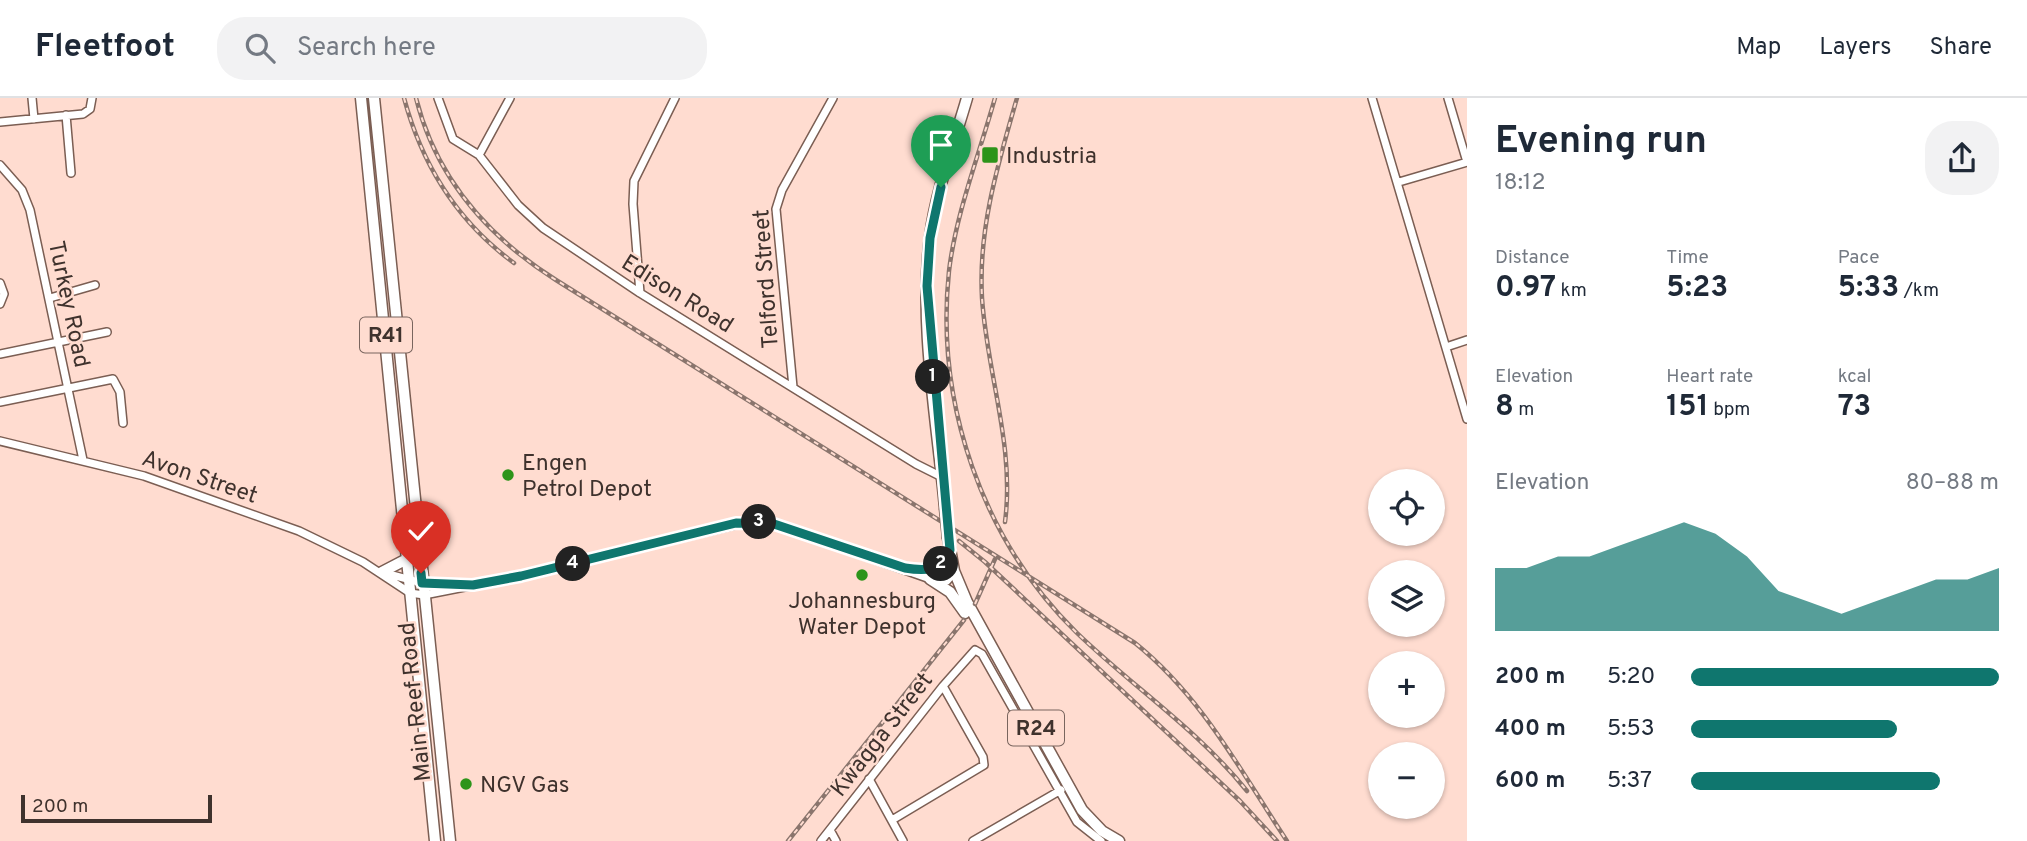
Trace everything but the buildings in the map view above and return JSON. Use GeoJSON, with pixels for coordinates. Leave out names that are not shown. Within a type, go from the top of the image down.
{"type":"FeatureCollection","features":[{"type":"Feature","properties":{"kind":"main road","name":"Main Reef Road"},"geometry":{"type":"LineString","coordinates":[[361,98],[435,841]]}},
{"type":"Feature","properties":{"kind":"main road","name":"Main Reef Road"},"geometry":{"type":"LineString","coordinates":[[374,98],[450,841]]}},
{"type":"Feature","properties":{"kind":"main road","name":"R24"},"geometry":{"type":"LineString","coordinates":[[967,98],[936,205],[928,268],[930,341],[945,508],[954,572],[1064,789],[1088,819],[1119,841]]}},
{"type":"Feature","properties":{"kind":"main road"},"geometry":{"type":"LineString","coordinates":[[381,290],[394,290]]}},
{"type":"Feature","properties":{"kind":"main road"},"geometry":{"type":"LineString","coordinates":[[949,544],[947,559],[927,575],[954,596],[1002,664]]}},
{"type":"Feature","properties":{"kind":"main road"},"geometry":{"type":"LineString","coordinates":[[380,571],[407,559]]}},
{"type":"Feature","properties":{"kind":"street"},"geometry":{"type":"LineString","coordinates":[[32,98],[34,119]]}},
{"type":"Feature","properties":{"kind":"street"},"geometry":{"type":"LineString","coordinates":[[0,122],[88,112],[92,98]]}},
{"type":"Feature","properties":{"kind":"street","name":"Edison Road"},"geometry":{"type":"LineString","coordinates":[[438,98],[453,139],[479,155],[518,205],[543,228],[640,293],[916,464],[942,477]]}},
{"type":"Feature","properties":{"kind":"street"},"geometry":{"type":"LineString","coordinates":[[479,155],[510,98]]}},
{"type":"Feature","properties":{"kind":"street"},"geometry":{"type":"LineString","coordinates":[[640,293],[633,204],[634,181],[675,98]]}},
{"type":"Feature","properties":{"kind":"street","name":"Telford Street"},"geometry":{"type":"LineString","coordinates":[[793,387],[776,209],[782,190],[832,98]]}},
{"type":"Feature","properties":{"kind":"street"},"geometry":{"type":"LineString","coordinates":[[1372,98],[1467,419]]}},
{"type":"Feature","properties":{"kind":"street"},"geometry":{"type":"LineString","coordinates":[[1399,182],[1467,162],[1448,98]]}},
{"type":"Feature","properties":{"kind":"street"},"geometry":{"type":"LineString","coordinates":[[66,115],[71,173]]}},
{"type":"Feature","properties":{"kind":"street","name":"Turkey Road"},"geometry":{"type":"LineString","coordinates":[[0,165],[16,181],[26,199],[50,298],[83,460]]}},
{"type":"Feature","properties":{"kind":"street"},"geometry":{"type":"LineString","coordinates":[[0,283],[4,294],[0,304]]}},
{"type":"Feature","properties":{"kind":"street"},"geometry":{"type":"LineString","coordinates":[[50,298],[95,285]]}},
{"type":"Feature","properties":{"kind":"street"},"geometry":{"type":"LineString","coordinates":[[0,354],[107,332]]}},
{"type":"Feature","properties":{"kind":"street"},"geometry":{"type":"LineString","coordinates":[[1446,346],[1467,340]]}},
{"type":"Feature","properties":{"kind":"street"},"geometry":{"type":"LineString","coordinates":[[0,402],[110,379],[116,381],[124,409],[123,423]]}},
{"type":"Feature","properties":{"kind":"street","name":"Avon Street"},"geometry":{"type":"LineString","coordinates":[[0,441],[144,476],[317,538],[380,571],[409,580],[473,585]]}},
{"type":"Feature","properties":{"kind":"street"},"geometry":{"type":"LineString","coordinates":[[410,593],[424,595],[521,576],[748,522],[774,524],[905,568],[927,575],[947,581],[954,572],[947,567],[927,575]]}},
{"type":"Feature","properties":{"kind":"street","name":"Avon Street"},"geometry":{"type":"LineString","coordinates":[[380,571],[393,584],[410,593]]}},
{"type":"Feature","properties":{"kind":"street","name":"Kwagga Street"},"geometry":{"type":"LineString","coordinates":[[821,841],[943,686],[972,652],[978,650],[1064,789]]}},
{"type":"Feature","properties":{"kind":"street"},"geometry":{"type":"LineString","coordinates":[[892,820],[984,765],[983,757],[943,686]]}},
{"type":"Feature","properties":{"kind":"street"},"geometry":{"type":"LineString","coordinates":[[869,779],[903,841]]}},
{"type":"Feature","properties":{"kind":"street"},"geometry":{"type":"LineString","coordinates":[[974,841],[1064,789],[1081,827],[1101,841]]}},
{"type":"Feature","properties":{"kind":"street"},"geometry":{"type":"LineString","coordinates":[[830,830],[836,841]]}},
{"type":"Feature","properties":{"kind":"railway"},"geometry":{"type":"LineString","coordinates":[[404,98],[421,146],[445,190],[476,229],[514,263]]}},
{"type":"Feature","properties":{"kind":"railway"},"geometry":{"type":"LineString","coordinates":[[416,98],[425,127],[451,179],[468,203],[508,245],[556,280],[1135,643],[1159,664],[1200,711],[1236,761],[1287,841]]}},
{"type":"Feature","properties":{"kind":"railway"},"geometry":{"type":"LineString","coordinates":[[995,98],[962,206],[949,271],[947,321],[950,370],[958,419],[972,467],[991,512],[1015,556],[1044,596],[1098,653],[1208,748],[1247,791]]}},
{"type":"Feature","properties":{"kind":"railway"},"geometry":{"type":"LineString","coordinates":[[1005,522],[1006,466],[985,326],[982,272],[991,197],[1017,98]]}},
{"type":"Feature","properties":{"kind":"railway"},"geometry":{"type":"LineString","coordinates":[[959,541],[985,562],[1240,801],[1277,841]]}},
{"type":"Feature","properties":{"kind":"railway"},"geometry":{"type":"LineString","coordinates":[[975,604],[995,559]]}},
{"type":"Feature","properties":{"kind":"railway"},"geometry":{"type":"LineString","coordinates":[[788,841],[964,620]]}},
{"type":"Feature","properties":{"kind":"place","name":"Industria"},"geometry":{"type":"Point","coordinates":[990,155]}},
{"type":"Feature","properties":{"kind":"place","name":"Engen Petrol Depot"},"geometry":{"type":"Point","coordinates":[508,475]}},
{"type":"Feature","properties":{"kind":"place","name":"Johannesburg Water Depot"},"geometry":{"type":"Point","coordinates":[862,575]}},
{"type":"Feature","properties":{"kind":"place","name":"NGV Gas"},"geometry":{"type":"Point","coordinates":[466,784]}},
{"type":"Feature","properties":{"kind":"route"},"geometry":{"type":"LineString","coordinates":[[421,573],[422,583],[473,585],[521,576],[736,523],[756,521],[774,524],[905,568],[930,570],[947,559],[950,550],[927,286],[930,238],[941,187]]}}]}
